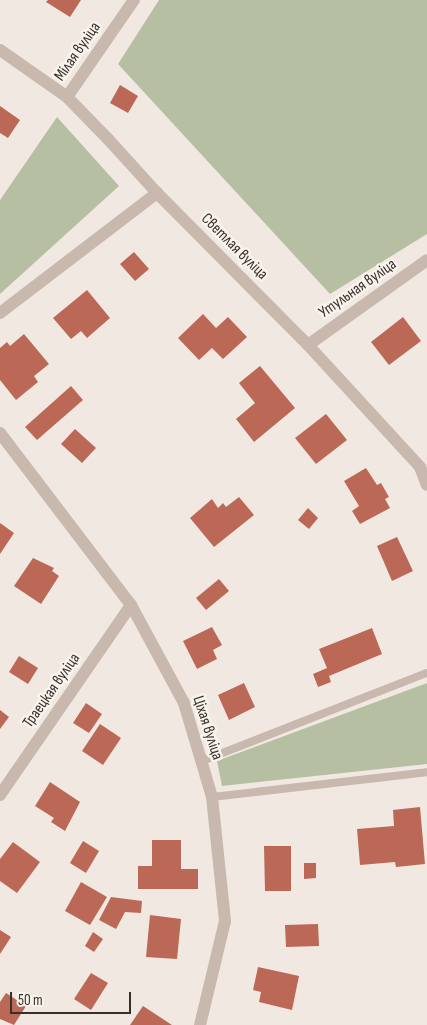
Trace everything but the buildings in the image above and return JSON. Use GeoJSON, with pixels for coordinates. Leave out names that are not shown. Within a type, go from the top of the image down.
{"type":"FeatureCollection","features":[{"type":"Feature","properties":{"kind":"street","name":"Мілая вуліца"},"geometry":{"type":"LineString","coordinates":[[67,97],[134,0]]}},
{"type":"Feature","properties":{"kind":"street","name":"Светлая вуліца"},"geometry":{"type":"LineString","coordinates":[[0,50],[67,97],[157,193],[308,345],[420,467],[427,485]]}},
{"type":"Feature","properties":{"kind":"street"},"geometry":{"type":"LineString","coordinates":[[0,313],[157,193]]}},
{"type":"Feature","properties":{"kind":"street","name":"Утульная вуліца"},"geometry":{"type":"LineString","coordinates":[[308,345],[427,260]]}},
{"type":"Feature","properties":{"kind":"street","name":"Ціхая вуліца"},"geometry":{"type":"LineString","coordinates":[[0,433],[131,605],[184,703],[212,796],[225,921],[200,1025]]}},
{"type":"Feature","properties":{"kind":"street","name":"Траецкая вуліца"},"geometry":{"type":"LineString","coordinates":[[0,795],[131,605]]}},
{"type":"Feature","properties":{"kind":"lane"},"geometry":{"type":"LineString","coordinates":[[202,761],[427,673]]}},
{"type":"Feature","properties":{"kind":"lane"},"geometry":{"type":"LineString","coordinates":[[212,796],[427,772]]}},
{"type":"Feature","properties":{"kind":"green space"},"geometry":{"type":"Polygon","coordinates":[[[159,0],[427,0],[427,234],[330,294],[118,64],[159,0]]]}},
{"type":"Feature","properties":{"kind":"green space"},"geometry":{"type":"Polygon","coordinates":[[[57,117],[119,186],[0,294],[0,200],[57,117]]]}},
{"type":"Feature","properties":{"kind":"green space"},"geometry":{"type":"Polygon","coordinates":[[[427,683],[427,764],[222,786],[217,761],[427,683]]]}}]}
